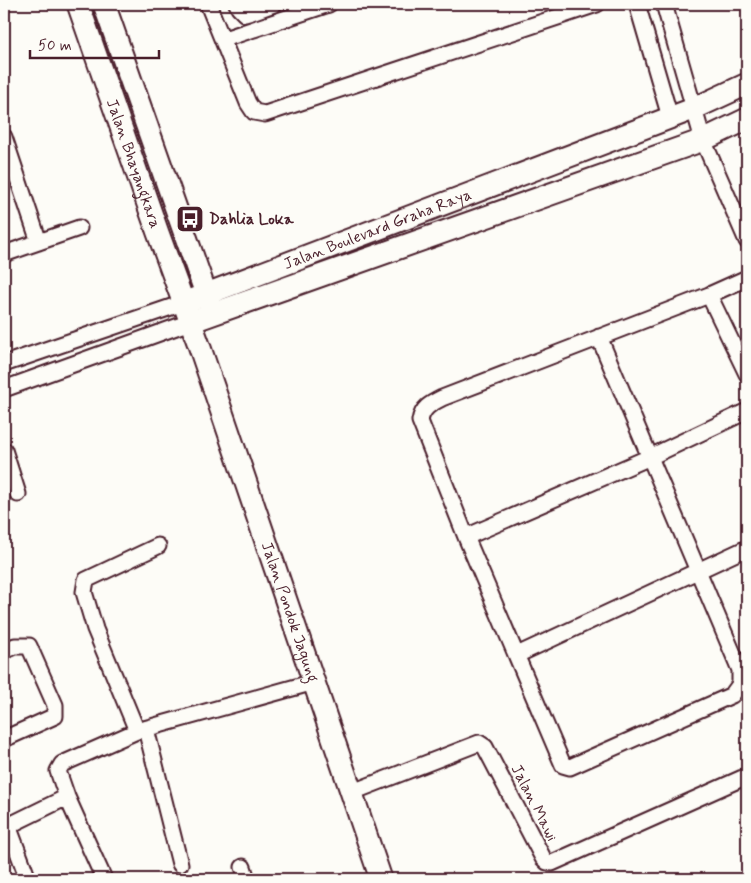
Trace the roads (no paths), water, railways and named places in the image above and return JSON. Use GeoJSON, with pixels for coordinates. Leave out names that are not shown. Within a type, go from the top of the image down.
{"type":"FeatureCollection","features":[{"type":"Feature","properties":{"kind":"main road","name":"Jalan Bhayangkara"},"geometry":{"type":"LineString","coordinates":[[78,4],[187,312]]}},
{"type":"Feature","properties":{"kind":"main road","name":"Jalan Bhayangkara"},"geometry":{"type":"LineString","coordinates":[[104,4],[210,304]]}},
{"type":"Feature","properties":{"kind":"main road","name":"Jalan Boulevard Graha Raya"},"geometry":{"type":"LineString","coordinates":[[210,304],[693,109],[747,84]]}},
{"type":"Feature","properties":{"kind":"main road","name":"Jalan Boulevard Graha Raya"},"geometry":{"type":"LineString","coordinates":[[187,312],[703,140],[747,119]]}},
{"type":"Feature","properties":{"kind":"main road"},"geometry":{"type":"LineString","coordinates":[[199,345],[210,304]]}},
{"type":"Feature","properties":{"kind":"main road","name":"Jalan Pondok Jagung"},"geometry":{"type":"LineString","coordinates":[[187,312],[381,879]]}},
{"type":"Feature","properties":{"kind":"street"},"geometry":{"type":"LineString","coordinates":[[208,4],[251,107],[254,112],[265,114],[597,4]]}},
{"type":"Feature","properties":{"kind":"street"},"geometry":{"type":"LineString","coordinates":[[237,4],[244,14],[274,4]]}},
{"type":"Feature","properties":{"kind":"street"},"geometry":{"type":"LineString","coordinates":[[224,39],[329,4]]}},
{"type":"Feature","properties":{"kind":"street"},"geometry":{"type":"LineString","coordinates":[[638,4],[670,118]]}},
{"type":"Feature","properties":{"kind":"street"},"geometry":{"type":"LineString","coordinates":[[664,4],[703,140],[747,241]]}},
{"type":"Feature","properties":{"kind":"street"},"geometry":{"type":"LineString","coordinates":[[5,143],[38,242]]}},
{"type":"Feature","properties":{"kind":"street"},"geometry":{"type":"LineString","coordinates":[[4,254],[79,228]]}},
{"type":"Feature","properties":{"kind":"street"},"geometry":{"type":"LineString","coordinates":[[599,337],[740,670],[740,684],[732,694],[570,766],[563,765],[466,537],[420,421],[421,413],[425,408],[442,398],[599,337],[709,295],[747,278]]}},
{"type":"Feature","properties":{"kind":"street"},"geometry":{"type":"LineString","coordinates":[[709,295],[747,374]]}},
{"type":"Feature","properties":{"kind":"street","name":"Jalan Boulevard Graha Raya"},"geometry":{"type":"LineString","coordinates":[[4,364],[187,312]]}},
{"type":"Feature","properties":{"kind":"street","name":"Jalan Boulevard Graha Raya"},"geometry":{"type":"LineString","coordinates":[[4,389],[187,312]]}},
{"type":"Feature","properties":{"kind":"street"},"geometry":{"type":"LineString","coordinates":[[466,537],[650,457],[747,411]]}},
{"type":"Feature","properties":{"kind":"street"},"geometry":{"type":"LineString","coordinates":[[4,450],[18,494]]}},
{"type":"Feature","properties":{"kind":"street"},"geometry":{"type":"LineString","coordinates":[[158,546],[86,580],[84,592],[94,629],[142,730],[180,864]]}},
{"type":"Feature","properties":{"kind":"street"},"geometry":{"type":"LineString","coordinates":[[517,655],[747,548]]}},
{"type":"Feature","properties":{"kind":"street"},"geometry":{"type":"LineString","coordinates":[[4,651],[15,646],[29,646],[55,705],[55,716],[4,739]]}},
{"type":"Feature","properties":{"kind":"street"},"geometry":{"type":"LineString","coordinates":[[104,879],[67,798],[58,771],[62,764],[142,730],[314,682]]}},
{"type":"Feature","properties":{"kind":"street","name":"Jalan Mawi"},"geometry":{"type":"LineString","coordinates":[[350,793],[479,743],[485,747],[542,858],[546,862],[552,863],[747,776]]}},
{"type":"Feature","properties":{"kind":"street"},"geometry":{"type":"LineString","coordinates":[[28,879],[7,829],[16,822],[67,798]]}},
{"type":"Feature","properties":{"kind":"place","name":"Dahlia Loka"},"geometry":{"type":"Point","coordinates":[190,219]}}]}
